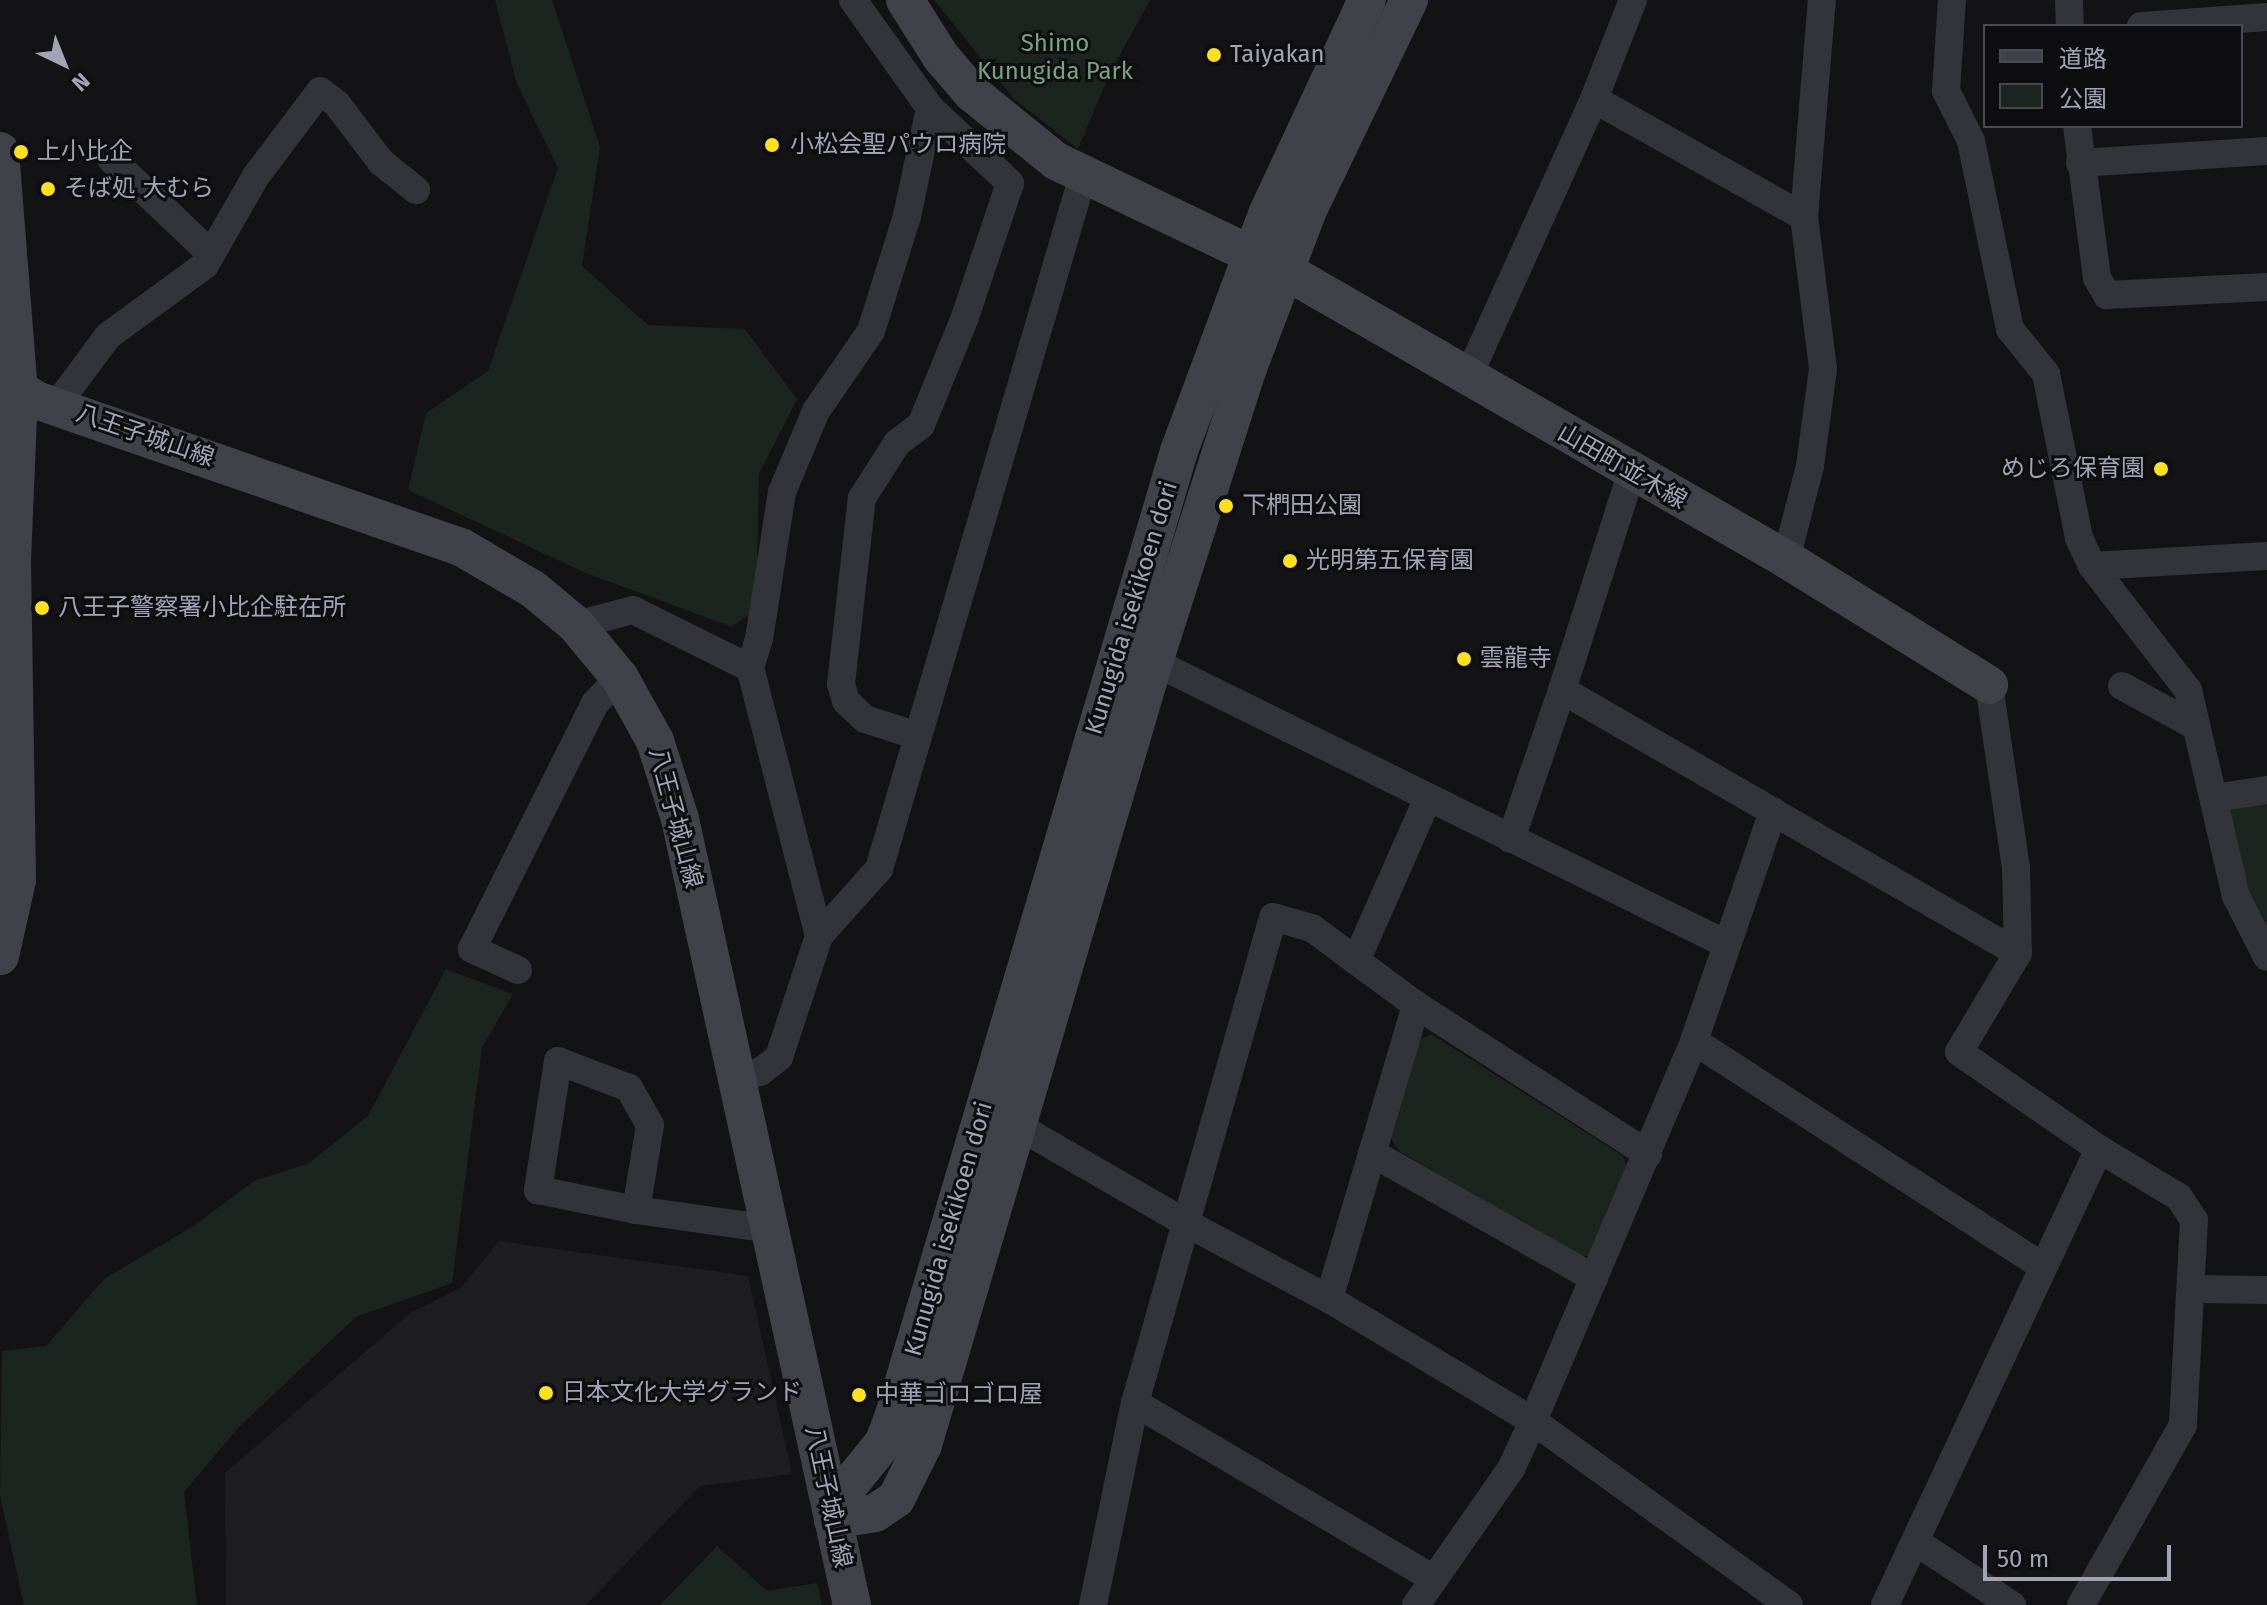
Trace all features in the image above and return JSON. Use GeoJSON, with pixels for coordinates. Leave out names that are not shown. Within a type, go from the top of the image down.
{"type":"FeatureCollection","features":[{"type":"Feature","properties":{"kind":"street"},"geometry":{"type":"LineString","coordinates":[[853,0],[930,108],[1010,183],[965,317],[921,425],[897,443],[862,498],[841,684],[846,701],[865,719],[915,735]]}},
{"type":"Feature","properties":{"kind":"street","name":"山田町並木線"},"geometry":{"type":"LineString","coordinates":[[905,0],[941,57],[989,111],[1083,176],[1268,261],[1631,474],[1786,559],[1989,685]]}},
{"type":"Feature","properties":{"kind":"street","name":"Kunugida isekikoen dori"},"geometry":{"type":"LineString","coordinates":[[833,1520],[875,1513],[896,1499],[913,1471],[1018,1126],[1268,261],[1367,0]]}},
{"type":"Feature","properties":{"kind":"street","name":"Kunugida isekikoen dori"},"geometry":{"type":"LineString","coordinates":[[833,1520],[850,1484],[884,1442],[894,1415],[1179,451],[1268,261],[1353,110],[1409,0]]}},
{"type":"Feature","properties":{"kind":"street"},"geometry":{"type":"LineString","coordinates":[[1468,377],[1594,99],[1633,0]]}},
{"type":"Feature","properties":{"kind":"street"},"geometry":{"type":"LineString","coordinates":[[1786,559],[1810,466],[1823,369],[1804,217],[1822,0]]}},
{"type":"Feature","properties":{"kind":"street"},"geometry":{"type":"LineString","coordinates":[[1952,0],[1946,91],[1971,141],[2010,329],[2046,374],[2079,538],[2092,566],[2188,690],[2236,896],[2267,957]]}},
{"type":"Feature","properties":{"kind":"street"},"geometry":{"type":"LineString","coordinates":[[2069,0],[2070,24]]}},
{"type":"Feature","properties":{"kind":"street"},"geometry":{"type":"LineString","coordinates":[[2169,24],[2267,17]]}},
{"type":"Feature","properties":{"kind":"street"},"geometry":{"type":"LineString","coordinates":[[56,406],[108,336],[188,279],[211,254],[256,176],[320,91],[381,162],[416,190]]}},
{"type":"Feature","properties":{"kind":"street"},"geometry":{"type":"LineString","coordinates":[[1594,99],[1804,217]]}},
{"type":"Feature","properties":{"kind":"street"},"geometry":{"type":"LineString","coordinates":[[819,936],[750,668],[788,472],[816,411],[871,331],[907,216],[930,108]]}},
{"type":"Feature","properties":{"kind":"street"},"geometry":{"type":"LineString","coordinates":[[2077,128],[2097,278],[2107,295],[2267,287],[2267,297]]}},
{"type":"Feature","properties":{"kind":"street"},"geometry":{"type":"LineString","coordinates":[[0,151],[10,385],[12,561],[8,767],[17,880],[4,932]]}},
{"type":"Feature","properties":{"kind":"street"},"geometry":{"type":"LineString","coordinates":[[2080,163],[2267,151]]}},
{"type":"Feature","properties":{"kind":"street"},"geometry":{"type":"LineString","coordinates":[[111,159],[211,254]]}},
{"type":"Feature","properties":{"kind":"street"},"geometry":{"type":"LineString","coordinates":[[736,1078],[760,1072],[779,1057],[819,936],[879,869],[915,735],[1083,176]]}},
{"type":"Feature","properties":{"kind":"street","name":"八王子城山線"},"geometry":{"type":"LineString","coordinates":[[10,385],[56,406],[461,547],[533,589],[576,625],[620,678],[669,780],[852,1605]]}},
{"type":"Feature","properties":{"kind":"street"},"geometry":{"type":"LineString","coordinates":[[1511,839],[1631,474]]}},
{"type":"Feature","properties":{"kind":"street"},"geometry":{"type":"LineString","coordinates":[[2092,566],[2267,556]]}},
{"type":"Feature","properties":{"kind":"street"},"geometry":{"type":"LineString","coordinates":[[576,625],[633,610],[750,668]]}},
{"type":"Feature","properties":{"kind":"street"},"geometry":{"type":"LineString","coordinates":[[1121,642],[1153,665],[1726,944]]}},
{"type":"Feature","properties":{"kind":"street"},"geometry":{"type":"LineString","coordinates":[[518,970],[472,949],[595,703],[620,678]]}},
{"type":"Feature","properties":{"kind":"street"},"geometry":{"type":"LineString","coordinates":[[1989,685],[2016,868],[2018,953],[1959,1052],[2099,1149],[2179,1197],[2194,1220],[2183,1425],[2081,1605]]}},
{"type":"Feature","properties":{"kind":"street"},"geometry":{"type":"LineString","coordinates":[[2122,686],[2197,727]]}},
{"type":"Feature","properties":{"kind":"street"},"geometry":{"type":"LineString","coordinates":[[1562,690],[2018,953]]}},
{"type":"Feature","properties":{"kind":"street"},"geometry":{"type":"LineString","coordinates":[[2214,798],[2267,790]]}},
{"type":"Feature","properties":{"kind":"street"},"geometry":{"type":"LineString","coordinates":[[1356,961],[1428,798]]}},
{"type":"Feature","properties":{"kind":"street"},"geometry":{"type":"LineString","coordinates":[[1416,1605],[1511,1469],[1533,1421],[1694,1041],[1773,811]]}},
{"type":"Feature","properties":{"kind":"street"},"geometry":{"type":"LineString","coordinates":[[1093,1605],[1135,1403],[1273,917],[1312,928],[1416,1005],[1648,1154]]}},
{"type":"Feature","properties":{"kind":"street"},"geometry":{"type":"LineString","coordinates":[[1329,1299],[1416,1005]]}},
{"type":"Feature","properties":{"kind":"street"},"geometry":{"type":"LineString","coordinates":[[1694,1041],[2042,1266]]}},
{"type":"Feature","properties":{"kind":"street"},"geometry":{"type":"LineString","coordinates":[[636,1210],[650,1125],[629,1088],[558,1061],[538,1190],[636,1210],[769,1229]]}},
{"type":"Feature","properties":{"kind":"street"},"geometry":{"type":"LineString","coordinates":[[1018,1126],[1186,1223],[1329,1299],[1533,1421],[1789,1605]]}},
{"type":"Feature","properties":{"kind":"street"},"geometry":{"type":"LineString","coordinates":[[1885,1605],[2099,1149]]}},
{"type":"Feature","properties":{"kind":"street"},"geometry":{"type":"LineString","coordinates":[[1372,1153],[1594,1278]]}},
{"type":"Feature","properties":{"kind":"street"},"geometry":{"type":"LineString","coordinates":[[2192,1289],[2267,1290]]}},
{"type":"Feature","properties":{"kind":"street"},"geometry":{"type":"LineString","coordinates":[[1135,1403],[1434,1579]]}},
{"type":"Feature","properties":{"kind":"street"},"geometry":{"type":"LineString","coordinates":[[1916,1542],[2012,1605]]}},
{"type":"Feature","properties":{"kind":"shaded area","name":"日本文化大学グランド"},"geometry":{"type":"Polygon","coordinates":[[[499,1241],[748,1276],[792,1474],[700,1486],[586,1605],[226,1605],[225,1473],[410,1313],[461,1288],[499,1241]]]}},
{"type":"Feature","properties":{"kind":"green space"},"geometry":{"type":"Polygon","coordinates":[[[495,0],[552,0],[600,147],[582,266],[648,325],[745,329],[797,399],[759,474],[756,609],[732,627],[586,573],[408,490],[426,413],[488,371],[558,168],[517,84],[495,0]]]}},
{"type":"Feature","properties":{"kind":"green space","name":"Shimo Kunugida Park"},"geometry":{"type":"Polygon","coordinates":[[[934,0],[1150,0],[1110,73],[1078,149],[1014,99],[934,0]]]}},
{"type":"Feature","properties":{"kind":"green space"},"geometry":{"type":"Polygon","coordinates":[[[2267,798],[2267,926],[2249,897],[2225,805],[2267,798]]]}},
{"type":"Feature","properties":{"kind":"green space"},"geometry":{"type":"Polygon","coordinates":[[[446,969],[513,994],[482,1048],[452,1283],[356,1317],[240,1426],[184,1492],[197,1605],[24,1605],[0,1496],[2,1351],[46,1346],[104,1279],[192,1227],[254,1181],[309,1163],[368,1116],[446,969]]]}},
{"type":"Feature","properties":{"kind":"green space"},"geometry":{"type":"Polygon","coordinates":[[[1431,1034],[1623,1156],[1631,1174],[1594,1255],[1580,1257],[1399,1151],[1389,1136],[1417,1041],[1431,1034]]]}},
{"type":"Feature","properties":{"kind":"green space"},"geometry":{"type":"Polygon","coordinates":[[[717,1546],[767,1591],[817,1583],[822,1605],[660,1605],[717,1546]]]}},
{"type":"Feature","properties":{"kind":"place","name":"Taiyakan"},"geometry":{"type":"Point","coordinates":[1214,55]}},
{"type":"Feature","properties":{"kind":"place","name":"小松会聖パウロ病院"},"geometry":{"type":"Point","coordinates":[772,145]}},
{"type":"Feature","properties":{"kind":"place","name":"上小比企"},"geometry":{"type":"Point","coordinates":[21,152]}},
{"type":"Feature","properties":{"kind":"place","name":"そば処 大むら"},"geometry":{"type":"Point","coordinates":[48,189]}},
{"type":"Feature","properties":{"kind":"place","name":"めじろ保育園"},"geometry":{"type":"Point","coordinates":[2161,469]}},
{"type":"Feature","properties":{"kind":"place","name":"下椚田公園"},"geometry":{"type":"Point","coordinates":[1226,506]}},
{"type":"Feature","properties":{"kind":"place","name":"光明第五保育園"},"geometry":{"type":"Point","coordinates":[1290,561]}},
{"type":"Feature","properties":{"kind":"place","name":"八王子警察署小比企駐在所"},"geometry":{"type":"Point","coordinates":[42,608]}},
{"type":"Feature","properties":{"kind":"place","name":"雲龍寺"},"geometry":{"type":"Point","coordinates":[1464,659]}},
{"type":"Feature","properties":{"kind":"place","name":"日本文化大学グランド"},"geometry":{"type":"Point","coordinates":[546,1393]}},
{"type":"Feature","properties":{"kind":"place","name":"中華ゴロゴロ屋"},"geometry":{"type":"Point","coordinates":[859,1395]}}]}
